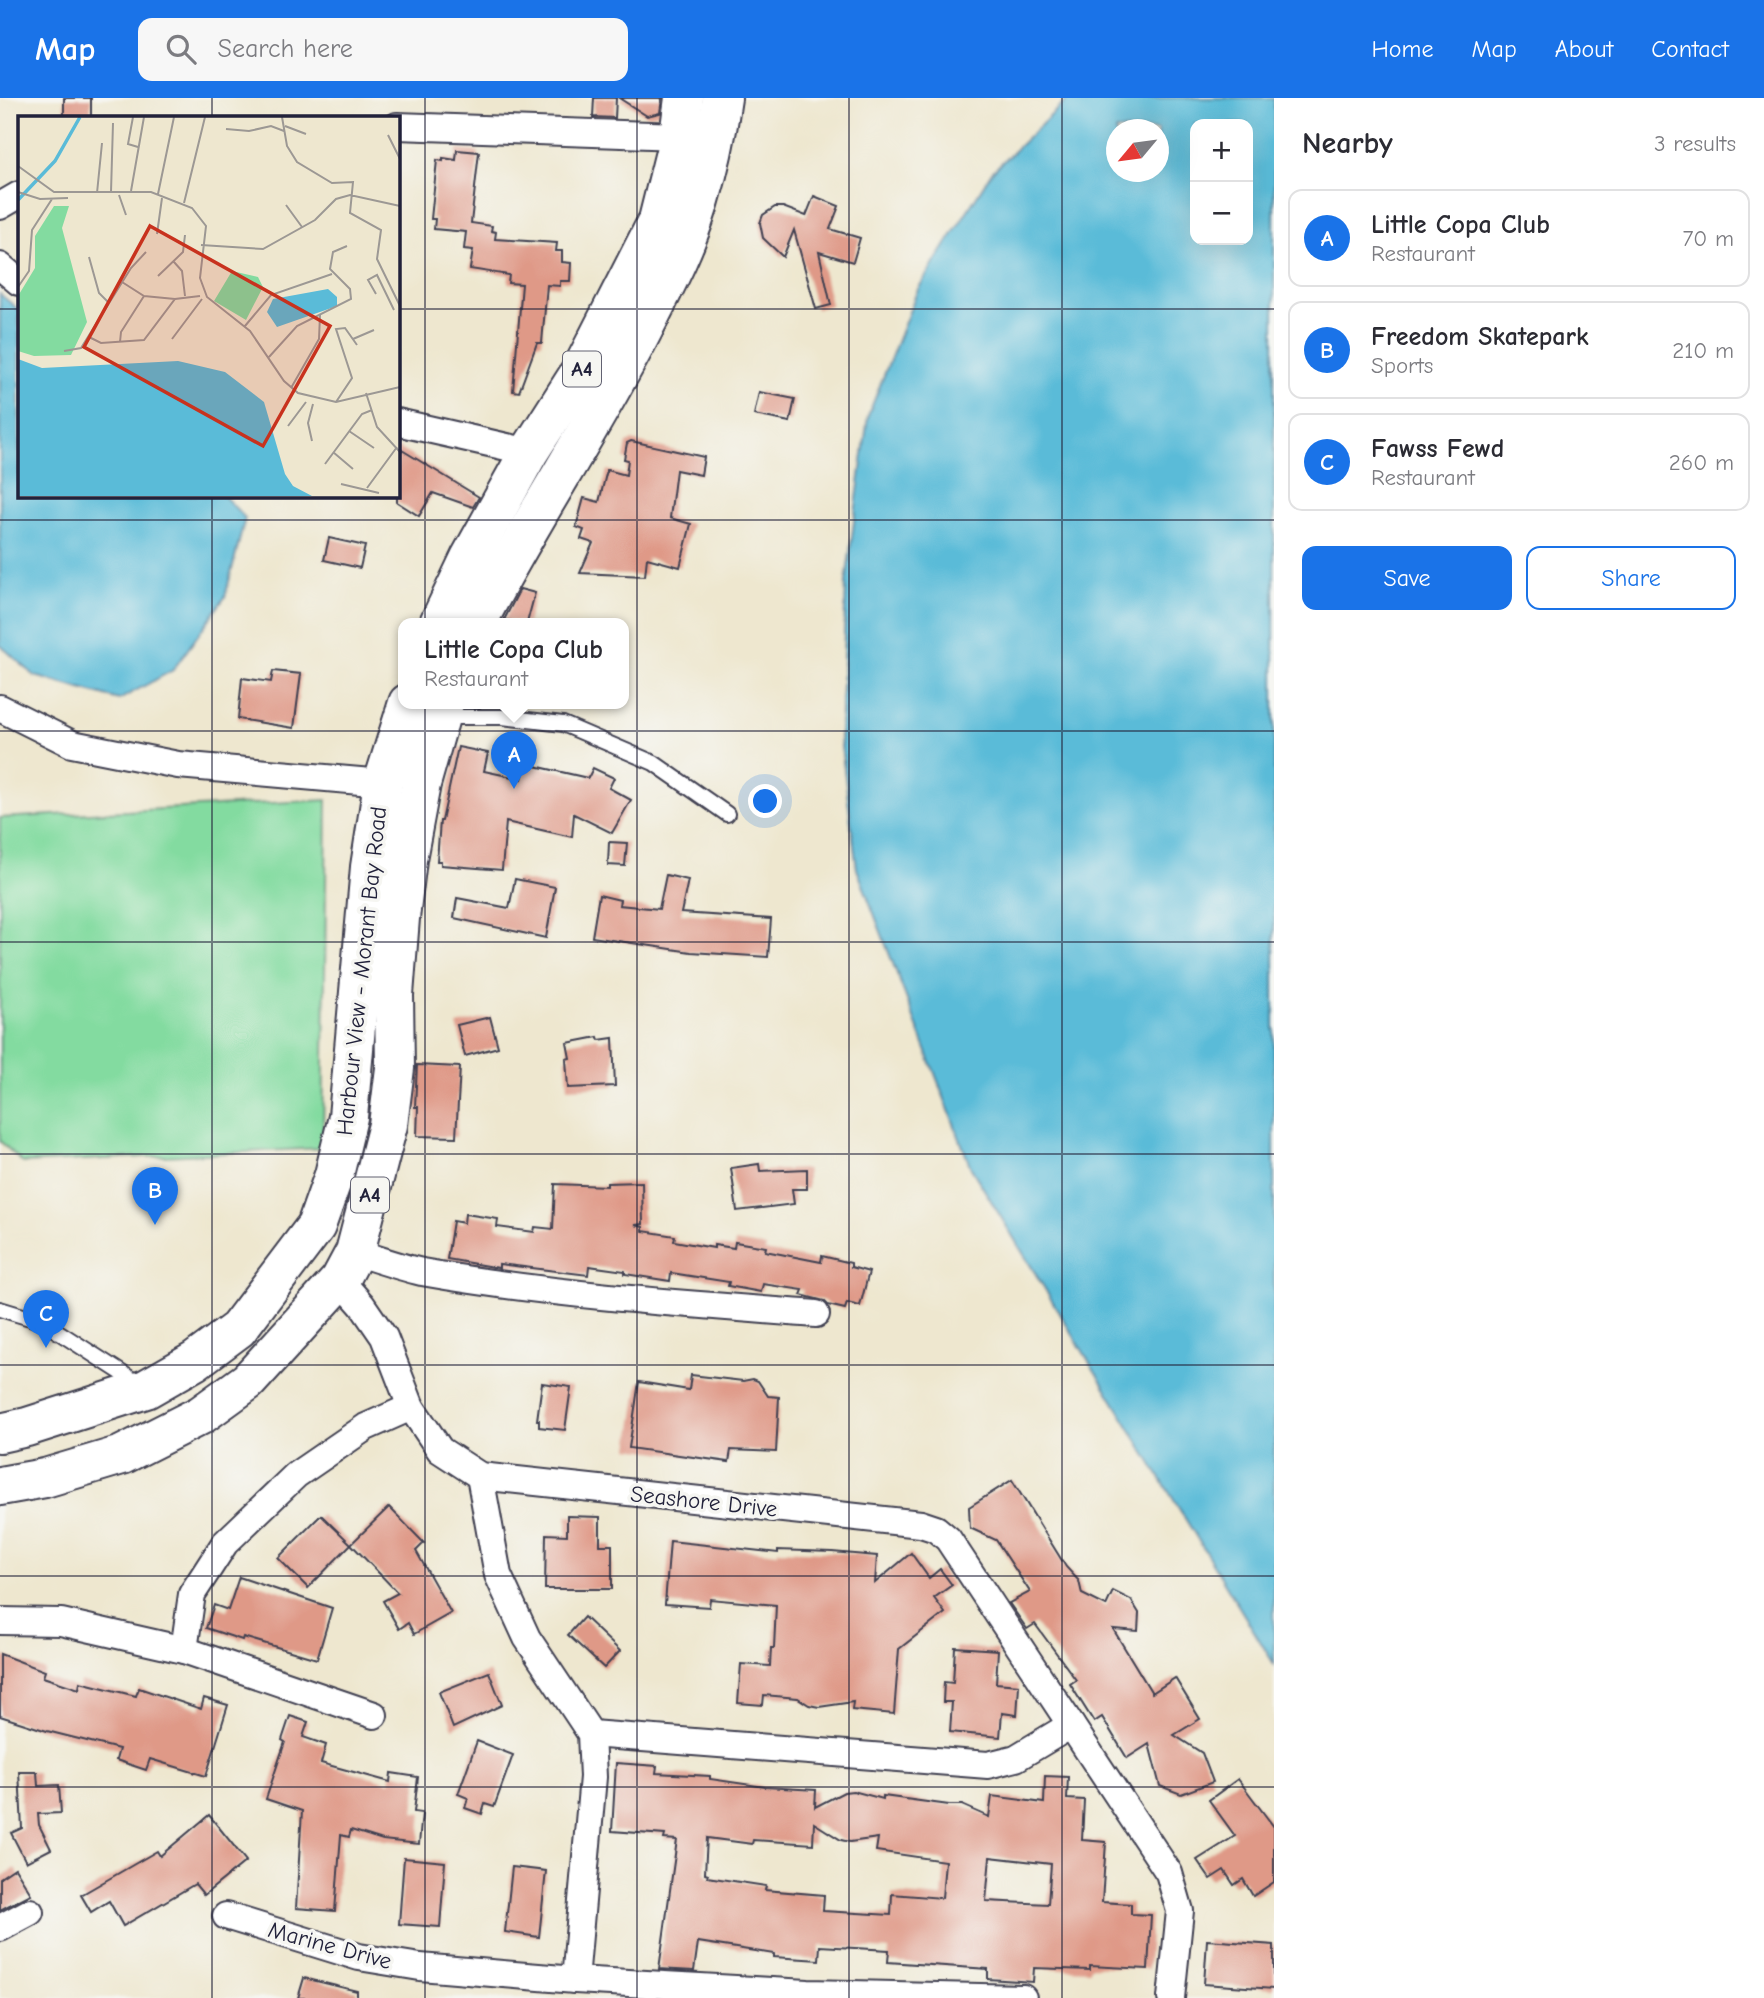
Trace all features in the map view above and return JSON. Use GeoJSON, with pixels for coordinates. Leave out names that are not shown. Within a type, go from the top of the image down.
{"type":"FeatureCollection","features":[{"type":"Feature","properties":{"kind":"highway","name":"A4"},"geometry":{"type":"LineString","coordinates":[[441,618],[470,558],[528,452],[582,369],[658,220],[679,136],[684,98]]}},
{"type":"Feature","properties":{"kind":"highway","name":"A4"},"geometry":{"type":"LineString","coordinates":[[480,618],[519,544],[602,405],[673,271],[698,207],[716,138],[722,98]]}},
{"type":"Feature","properties":{"kind":"highway","name":"Harbour View - Morant Bay Road"},"geometry":{"type":"LineString","coordinates":[[0,1433],[146,1389],[195,1361],[237,1329],[316,1226],[334,1175],[348,1117],[370,867],[383,783],[429,709]]}},
{"type":"Feature","properties":{"kind":"highway","name":"Harbour View - Morant Bay Road"},"geometry":{"type":"LineString","coordinates":[[0,1486],[45,1478],[122,1455],[201,1415],[248,1381],[348,1266],[388,1125],[395,1068],[394,995],[401,906],[430,709]]}},
{"type":"Feature","properties":{"kind":"street"},"geometry":{"type":"LineString","coordinates":[[399,126],[679,136]]}},
{"type":"Feature","properties":{"kind":"street"},"geometry":{"type":"LineString","coordinates":[[0,206],[18,196]]}},
{"type":"Feature","properties":{"kind":"street"},"geometry":{"type":"LineString","coordinates":[[0,266],[18,281]]}},
{"type":"Feature","properties":{"kind":"street"},"geometry":{"type":"LineString","coordinates":[[399,422],[528,452]]}},
{"type":"Feature","properties":{"kind":"street"},"geometry":{"type":"LineString","coordinates":[[0,708],[72,744],[178,765],[383,783]]}},
{"type":"Feature","properties":{"kind":"street"},"geometry":{"type":"LineString","coordinates":[[348,1266],[420,1271],[639,1300],[817,1314]]}},
{"type":"Feature","properties":{"kind":"street","name":"Seashore Drive"},"geometry":{"type":"LineString","coordinates":[[348,1266],[362,1305],[384,1337],[411,1407],[440,1450],[480,1476],[921,1524],[936,1529],[948,1539],[1169,1873],[1180,1911],[1171,1998]]}},
{"type":"Feature","properties":{"kind":"street"},"geometry":{"type":"LineString","coordinates":[[184,1650],[192,1594],[225,1543],[296,1475],[366,1427],[411,1407]]}},
{"type":"Feature","properties":{"kind":"street"},"geometry":{"type":"LineString","coordinates":[[480,1476],[498,1575],[527,1638],[591,1734],[593,1777],[575,1980]]}},
{"type":"Feature","properties":{"kind":"street"},"geometry":{"type":"LineString","coordinates":[[0,1621],[61,1622],[184,1650],[374,1715]]}},
{"type":"Feature","properties":{"kind":"street"},"geometry":{"type":"LineString","coordinates":[[591,1734],[988,1765],[1016,1758],[1071,1725]]}},
{"type":"Feature","properties":{"kind":"street"},"geometry":{"type":"LineString","coordinates":[[0,1928],[30,1912]]}},
{"type":"Feature","properties":{"kind":"street","name":"Marine Drive"},"geometry":{"type":"LineString","coordinates":[[226,1916],[359,1957],[420,1967],[808,1995],[1023,1998]]}},
{"type":"Feature","properties":{"kind":"lane"},"geometry":{"type":"LineString","coordinates":[[438,709],[563,724],[654,763],[727,814]]}},
{"type":"Feature","properties":{"kind":"lane"},"geometry":{"type":"LineString","coordinates":[[0,1309],[43,1322],[146,1389]]}},
{"type":"Feature","properties":{"kind":"green space"},"geometry":{"type":"Polygon","coordinates":[[[327,800],[323,1148],[23,1163],[0,1141],[0,818],[327,800]]]}},
{"type":"Feature","properties":{"kind":"water"},"geometry":{"type":"Polygon","coordinates":[[[1069,98],[1274,98],[1274,1664],[971,1168],[857,869],[840,738],[846,582],[868,416],[918,289],[992,172],[1069,98]]]}},
{"type":"Feature","properties":{"kind":"water"},"geometry":{"type":"Polygon","coordinates":[[[0,294],[18,309],[18,497],[225,497],[245,518],[225,597],[173,670],[119,700],[35,676],[0,645],[0,294]]]}},
{"type":"Feature","properties":{"kind":"building"},"geometry":{"type":"Polygon","coordinates":[[[64,98],[91,98],[91,116],[64,116],[64,98]]]}},
{"type":"Feature","properties":{"kind":"building"},"geometry":{"type":"Polygon","coordinates":[[[594,98],[616,98],[615,118],[593,117],[594,98]]]}},
{"type":"Feature","properties":{"kind":"building"},"geometry":{"type":"Polygon","coordinates":[[[619,98],[662,98],[660,113],[647,116],[619,98]]]}},
{"type":"Feature","properties":{"kind":"building"},"geometry":{"type":"Polygon","coordinates":[[[457,150],[479,152],[471,223],[492,226],[491,231],[496,232],[495,239],[557,243],[556,251],[562,251],[562,262],[571,263],[570,281],[560,281],[560,286],[547,285],[542,343],[537,343],[519,392],[513,391],[522,284],[508,283],[509,275],[470,269],[473,250],[464,249],[466,232],[434,229],[435,219],[431,219],[437,160],[456,160],[457,150]]]}},
{"type":"Feature","properties":{"kind":"building"},"geometry":{"type":"Polygon","coordinates":[[[814,196],[839,206],[830,229],[860,238],[853,262],[819,252],[831,305],[816,309],[794,230],[783,257],[763,238],[760,223],[763,215],[775,207],[783,207],[806,216],[814,196]]]}},
{"type":"Feature","properties":{"kind":"building"},"geometry":{"type":"Polygon","coordinates":[[[759,392],[795,399],[790,422],[754,415],[759,392]]]}},
{"type":"Feature","properties":{"kind":"building"},"geometry":{"type":"Polygon","coordinates":[[[631,441],[704,457],[701,475],[676,470],[670,518],[691,524],[680,567],[647,558],[645,576],[580,573],[593,543],[581,539],[584,530],[576,527],[584,498],[599,502],[607,470],[626,475],[628,460],[624,459],[627,443],[631,441]]]}},
{"type":"Feature","properties":{"kind":"building"},"geometry":{"type":"Polygon","coordinates":[[[399,448],[479,497],[473,507],[433,493],[419,516],[397,502],[399,448]]]}},
{"type":"Feature","properties":{"kind":"building"},"geometry":{"type":"Polygon","coordinates":[[[329,538],[365,546],[360,568],[324,560],[329,538]]]}},
{"type":"Feature","properties":{"kind":"building"},"geometry":{"type":"Polygon","coordinates":[[[520,589],[535,593],[528,618],[505,618],[520,589]]]}},
{"type":"Feature","properties":{"kind":"building"},"geometry":{"type":"Polygon","coordinates":[[[273,671],[301,674],[294,728],[238,719],[242,678],[271,682],[273,671]]]}},
{"type":"Feature","properties":{"kind":"building"},"geometry":{"type":"Polygon","coordinates":[[[458,747],[488,753],[484,771],[522,779],[526,764],[588,778],[593,768],[614,778],[609,788],[631,800],[612,833],[574,814],[572,837],[506,822],[502,870],[441,865],[441,861],[437,861],[440,821],[458,747]]]}},
{"type":"Feature","properties":{"kind":"building"},"geometry":{"type":"Polygon","coordinates":[[[609,842],[627,843],[625,866],[608,865],[609,842]]]}},
{"type":"Feature","properties":{"kind":"building"},"geometry":{"type":"Polygon","coordinates":[[[666,875],[688,880],[681,913],[771,919],[768,957],[691,952],[592,937],[599,895],[620,900],[619,905],[659,909],[666,875]]]}},
{"type":"Feature","properties":{"kind":"building"},"geometry":{"type":"Polygon","coordinates":[[[515,879],[555,887],[546,938],[454,918],[457,898],[509,908],[515,879]]]}},
{"type":"Feature","properties":{"kind":"building"},"geometry":{"type":"Polygon","coordinates":[[[490,1017],[498,1047],[465,1056],[457,1025],[490,1017]]]}},
{"type":"Feature","properties":{"kind":"building"},"geometry":{"type":"Polygon","coordinates":[[[598,1037],[599,1040],[613,1038],[615,1086],[568,1088],[566,1059],[570,1058],[567,1043],[598,1037]]]}},
{"type":"Feature","properties":{"kind":"building"},"geometry":{"type":"Polygon","coordinates":[[[417,1065],[460,1067],[456,1137],[417,1136],[417,1065]]]}},
{"type":"Feature","properties":{"kind":"building"},"geometry":{"type":"Polygon","coordinates":[[[759,1164],[760,1171],[807,1169],[807,1189],[792,1189],[794,1204],[737,1211],[731,1168],[759,1164]]]}},
{"type":"Feature","properties":{"kind":"building"},"geometry":{"type":"Polygon","coordinates":[[[642,1182],[643,1224],[635,1225],[643,1227],[643,1231],[675,1236],[674,1241],[714,1248],[714,1245],[734,1248],[735,1242],[766,1247],[765,1251],[821,1262],[822,1256],[851,1263],[851,1267],[869,1272],[860,1306],[847,1303],[845,1309],[828,1305],[824,1301],[801,1295],[803,1290],[763,1284],[761,1292],[728,1286],[729,1282],[671,1273],[670,1281],[589,1266],[588,1275],[499,1264],[499,1268],[447,1259],[453,1221],[464,1223],[465,1214],[498,1219],[497,1227],[534,1232],[535,1227],[553,1229],[555,1184],[607,1186],[607,1183],[642,1182]]]}},
{"type":"Feature","properties":{"kind":"building"},"geometry":{"type":"Polygon","coordinates":[[[691,1375],[743,1381],[753,1379],[758,1381],[768,1396],[779,1397],[776,1452],[731,1450],[729,1462],[629,1448],[639,1382],[689,1390],[691,1375]]]}},
{"type":"Feature","properties":{"kind":"building"},"geometry":{"type":"Polygon","coordinates":[[[542,1383],[571,1387],[565,1430],[539,1427],[537,1420],[542,1383]]]}},
{"type":"Feature","properties":{"kind":"building"},"geometry":{"type":"Polygon","coordinates":[[[1012,1480],[1066,1567],[1079,1581],[1082,1594],[1106,1606],[1113,1591],[1131,1600],[1139,1613],[1138,1631],[1113,1629],[1152,1693],[1175,1678],[1200,1719],[1174,1735],[1202,1753],[1213,1782],[1181,1794],[1160,1786],[1149,1744],[1127,1758],[1102,1717],[1094,1722],[1070,1684],[1076,1680],[1035,1624],[1027,1629],[1009,1603],[1030,1592],[996,1540],[970,1528],[969,1507],[1012,1480]]]}},
{"type":"Feature","properties":{"kind":"building"},"geometry":{"type":"Polygon","coordinates":[[[389,1507],[424,1543],[416,1551],[451,1613],[414,1634],[408,1623],[399,1629],[383,1601],[398,1593],[351,1544],[389,1507]]]}},
{"type":"Feature","properties":{"kind":"building"},"geometry":{"type":"Polygon","coordinates":[[[321,1515],[351,1544],[308,1588],[278,1558],[321,1515]]]}},
{"type":"Feature","properties":{"kind":"building"},"geometry":{"type":"Polygon","coordinates":[[[567,1516],[600,1517],[600,1545],[612,1545],[612,1589],[545,1589],[546,1534],[567,1535],[567,1516]]]}},
{"type":"Feature","properties":{"kind":"building"},"geometry":{"type":"Polygon","coordinates":[[[670,1541],[778,1553],[778,1550],[877,1556],[875,1583],[911,1553],[929,1578],[940,1569],[952,1585],[934,1598],[945,1613],[899,1649],[894,1714],[852,1710],[853,1702],[819,1707],[809,1705],[798,1698],[764,1695],[763,1705],[738,1703],[741,1664],[770,1666],[771,1648],[774,1648],[776,1605],[710,1599],[709,1607],[665,1604],[670,1541]]]}},
{"type":"Feature","properties":{"kind":"building"},"geometry":{"type":"Polygon","coordinates":[[[239,1577],[332,1608],[317,1659],[206,1628],[214,1605],[228,1610],[239,1577]]]}},
{"type":"Feature","properties":{"kind":"building"},"geometry":{"type":"Polygon","coordinates":[[[584,1617],[620,1651],[604,1668],[568,1635],[584,1617]]]}},
{"type":"Feature","properties":{"kind":"building"},"geometry":{"type":"Polygon","coordinates":[[[955,1647],[998,1650],[996,1683],[1019,1685],[1017,1715],[1002,1713],[1000,1737],[950,1732],[952,1702],[943,1702],[944,1682],[953,1683],[955,1647]]]}},
{"type":"Feature","properties":{"kind":"building"},"geometry":{"type":"Polygon","coordinates":[[[0,1654],[45,1671],[43,1677],[79,1689],[80,1682],[136,1696],[139,1688],[201,1709],[204,1698],[228,1705],[206,1776],[150,1759],[146,1770],[116,1760],[119,1749],[0,1716],[0,1654]]]}},
{"type":"Feature","properties":{"kind":"building"},"geometry":{"type":"Polygon","coordinates":[[[489,1672],[502,1705],[453,1728],[439,1692],[489,1672]]]}},
{"type":"Feature","properties":{"kind":"building"},"geometry":{"type":"Polygon","coordinates":[[[290,1716],[308,1722],[303,1737],[326,1745],[321,1763],[390,1782],[391,1773],[418,1777],[414,1812],[422,1813],[419,1844],[383,1840],[351,1830],[349,1837],[341,1835],[335,1911],[296,1908],[302,1811],[266,1799],[285,1742],[282,1740],[290,1716]]]}},
{"type":"Feature","properties":{"kind":"building"},"geometry":{"type":"Polygon","coordinates":[[[477,1741],[513,1755],[494,1807],[485,1804],[482,1814],[465,1808],[468,1798],[458,1794],[477,1741]]]}},
{"type":"Feature","properties":{"kind":"building"},"geometry":{"type":"Polygon","coordinates":[[[616,1763],[657,1766],[656,1773],[710,1776],[710,1779],[765,1787],[816,1790],[815,1807],[844,1792],[853,1791],[883,1799],[883,1796],[962,1805],[989,1817],[992,1796],[1044,1803],[1045,1776],[1068,1777],[1067,1799],[1084,1800],[1082,1840],[1106,1842],[1102,1902],[1131,1904],[1131,1914],[1151,1915],[1148,1969],[1090,1966],[1090,1970],[1034,1968],[1033,1982],[988,1979],[988,1969],[888,1962],[889,1950],[820,1946],[819,1960],[774,1957],[774,1954],[698,1942],[694,1971],[659,1969],[677,1840],[664,1839],[665,1835],[612,1831],[616,1763]],[[814,1823],[813,1844],[753,1840],[752,1844],[707,1838],[705,1873],[708,1874],[707,1877],[766,1886],[765,1890],[824,1895],[823,1911],[891,1915],[892,1894],[942,1898],[945,1861],[876,1851],[878,1838],[850,1842],[841,1840],[814,1823]],[[990,1857],[986,1901],[1048,1904],[1051,1864],[990,1857]]]}},
{"type":"Feature","properties":{"kind":"building"},"geometry":{"type":"Polygon","coordinates":[[[19,1772],[37,1772],[38,1786],[59,1785],[61,1813],[38,1814],[39,1825],[51,1849],[26,1862],[11,1833],[22,1828],[19,1772]]]}},
{"type":"Feature","properties":{"kind":"building"},"geometry":{"type":"Polygon","coordinates":[[[1238,1779],[1274,1827],[1274,1882],[1253,1896],[1243,1879],[1234,1885],[1224,1870],[1210,1879],[1197,1860],[1235,1836],[1209,1800],[1238,1779]]]}},
{"type":"Feature","properties":{"kind":"building"},"geometry":{"type":"Polygon","coordinates":[[[209,1815],[246,1861],[204,1895],[195,1884],[123,1926],[109,1901],[91,1912],[81,1895],[157,1851],[160,1856],[209,1815]]]}},
{"type":"Feature","properties":{"kind":"building"},"geometry":{"type":"Polygon","coordinates":[[[404,1858],[445,1862],[440,1927],[399,1924],[404,1858]]]}},
{"type":"Feature","properties":{"kind":"building"},"geometry":{"type":"Polygon","coordinates":[[[512,1867],[546,1871],[539,1937],[505,1932],[512,1867]]]}},
{"type":"Feature","properties":{"kind":"building"},"geometry":{"type":"Polygon","coordinates":[[[15,1868],[31,1894],[0,1910],[0,1878],[15,1868]]]}},
{"type":"Feature","properties":{"kind":"building"},"geometry":{"type":"Polygon","coordinates":[[[1207,1940],[1274,1945],[1274,1989],[1204,1984],[1207,1940]]]}},
{"type":"Feature","properties":{"kind":"building"},"geometry":{"type":"Polygon","coordinates":[[[304,1978],[357,1991],[357,1998],[298,1998],[304,1978]]]}},
{"type":"Feature","properties":{"kind":"place","name":"Little Copa Club"},"geometry":{"type":"Point","coordinates":[514,789]}},
{"type":"Feature","properties":{"kind":"place","name":"Freedom Skatepark"},"geometry":{"type":"Point","coordinates":[155,1225]}},
{"type":"Feature","properties":{"kind":"place","name":"Fawss Fewd"},"geometry":{"type":"Point","coordinates":[46,1348]}}]}
